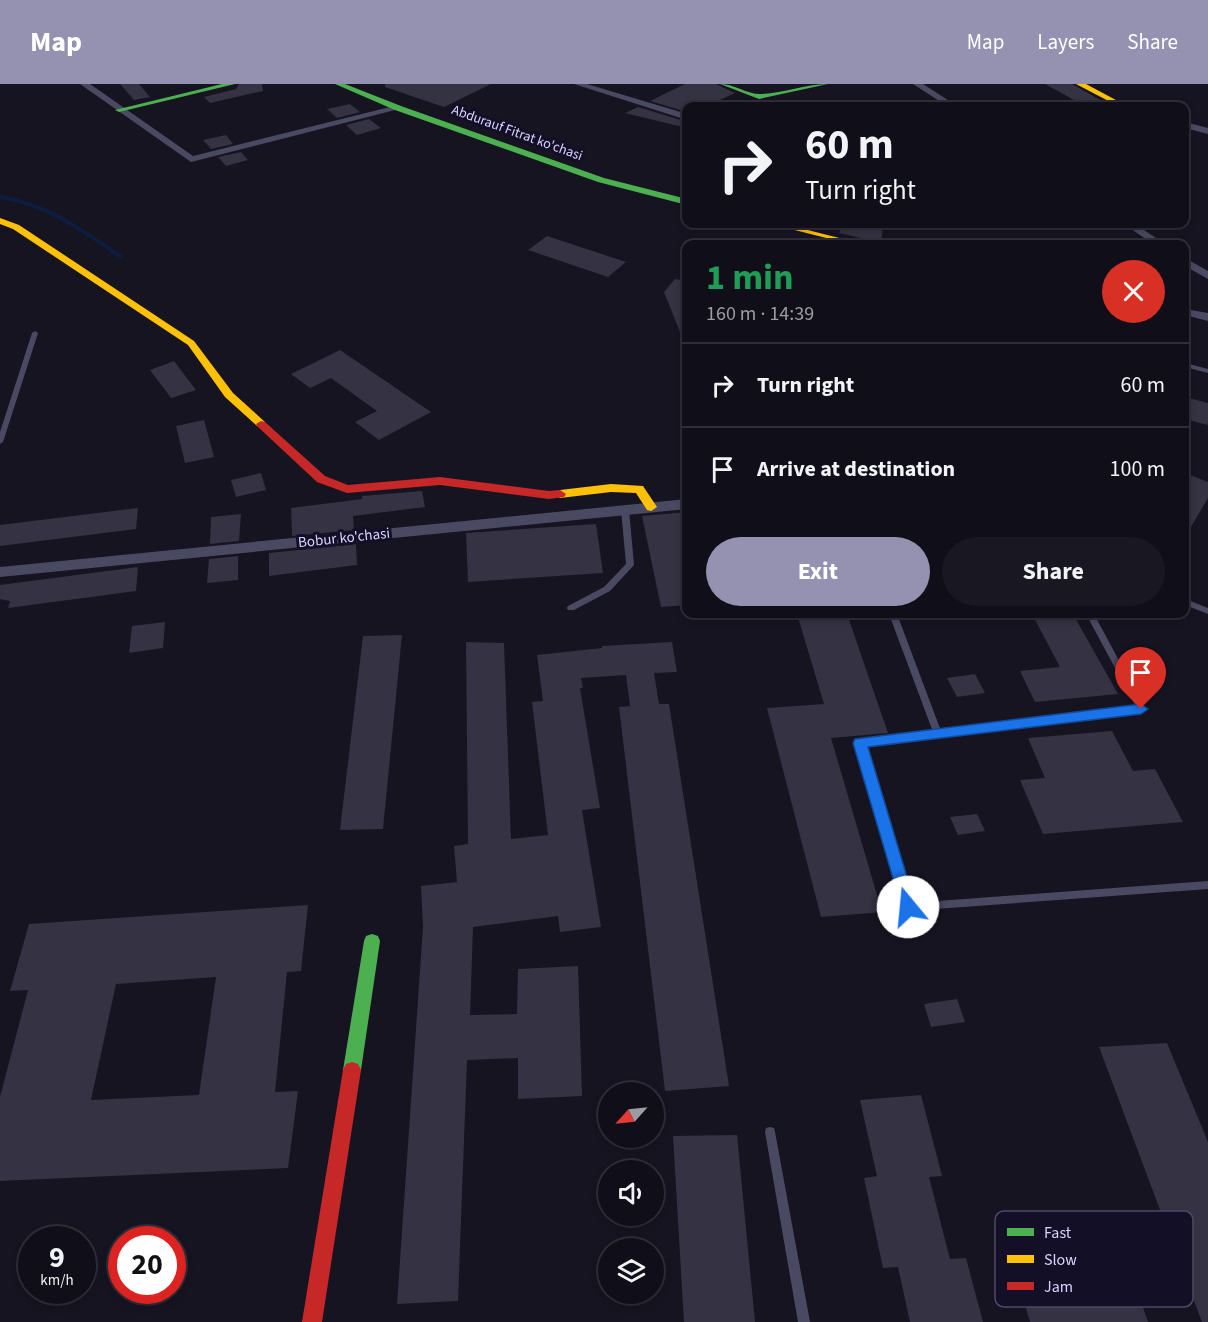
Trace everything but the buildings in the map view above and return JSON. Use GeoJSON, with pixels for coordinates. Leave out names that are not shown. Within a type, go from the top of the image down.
{"type":"FeatureCollection","features":[{"type":"Feature","properties":{"kind":"street"},"geometry":{"type":"LineString","coordinates":[[84,84],[191,159],[398,108]]}},
{"type":"Feature","properties":{"kind":"street"},"geometry":{"type":"LineString","coordinates":[[119,110],[231,84]]}},
{"type":"Feature","properties":{"kind":"street","name":"Abdurauf Fitrat ko'chasi"},"geometry":{"type":"LineString","coordinates":[[339,84],[398,108],[601,180],[682,201]]}},
{"type":"Feature","properties":{"kind":"street"},"geometry":{"type":"LineString","coordinates":[[578,84],[682,115]]}},
{"type":"Feature","properties":{"kind":"street"},"geometry":{"type":"LineString","coordinates":[[724,84],[759,97],[824,84]]}},
{"type":"Feature","properties":{"kind":"street"},"geometry":{"type":"LineString","coordinates":[[917,84],[946,102]]}},
{"type":"Feature","properties":{"kind":"street"},"geometry":{"type":"LineString","coordinates":[[1080,84],[1115,102]]}},
{"type":"Feature","properties":{"kind":"street"},"geometry":{"type":"LineString","coordinates":[[1189,126],[1208,131]]}},
{"type":"Feature","properties":{"kind":"street"},"geometry":{"type":"LineString","coordinates":[[0,221],[16,227],[191,343],[229,394],[321,479],[347,489],[440,481],[549,495],[611,488],[639,489],[651,507]]}},
{"type":"Feature","properties":{"kind":"street"},"geometry":{"type":"LineString","coordinates":[[792,228],[842,240]]}},
{"type":"Feature","properties":{"kind":"street"},"geometry":{"type":"LineString","coordinates":[[1135,228],[1154,240]]}},
{"type":"Feature","properties":{"kind":"street"},"geometry":{"type":"LineString","coordinates":[[1189,264],[1208,276]]}},
{"type":"Feature","properties":{"kind":"street"},"geometry":{"type":"LineString","coordinates":[[1189,313],[1208,317]]}},
{"type":"Feature","properties":{"kind":"street","name":"Bobur ko'chasi"},"geometry":{"type":"LineString","coordinates":[[0,572],[682,504]]}},
{"type":"Feature","properties":{"kind":"street"},"geometry":{"type":"LineString","coordinates":[[312,1322],[372,941]]}},
{"type":"Feature","properties":{"kind":"lane"},"geometry":{"type":"LineString","coordinates":[[0,442],[35,333]]}},
{"type":"Feature","properties":{"kind":"lane"},"geometry":{"type":"LineString","coordinates":[[1189,366],[1208,371]]}},
{"type":"Feature","properties":{"kind":"lane"},"geometry":{"type":"LineString","coordinates":[[571,608],[607,589],[630,565],[626,510]]}},
{"type":"Feature","properties":{"kind":"lane"},"geometry":{"type":"LineString","coordinates":[[1189,604],[1208,611]]}},
{"type":"Feature","properties":{"kind":"lane"},"geometry":{"type":"LineString","coordinates":[[894,618],[938,735]]}},
{"type":"Feature","properties":{"kind":"lane"},"geometry":{"type":"LineString","coordinates":[[1092,618],[1141,709],[860,743],[908,907],[1208,885]]}},
{"type":"Feature","properties":{"kind":"lane"},"geometry":{"type":"LineString","coordinates":[[770,1132],[804,1322]]}},
{"type":"Feature","properties":{"kind":"waterway"},"geometry":{"type":"LineString","coordinates":[[0,197],[17,200],[49,212],[120,256]]}},
{"type":"Feature","properties":{"kind":"traffic: fast"},"geometry":{"type":"LineString","coordinates":[[119,110],[231,84]]}},
{"type":"Feature","properties":{"kind":"traffic: fast"},"geometry":{"type":"LineString","coordinates":[[339,84],[398,108],[601,180],[682,201]]}},
{"type":"Feature","properties":{"kind":"traffic: fast"},"geometry":{"type":"LineString","coordinates":[[724,84],[759,97],[824,84]]}},
{"type":"Feature","properties":{"kind":"traffic: fast"},"geometry":{"type":"LineString","coordinates":[[352,1070],[372,941]]}},
{"type":"Feature","properties":{"kind":"traffic: slow"},"geometry":{"type":"LineString","coordinates":[[1080,84],[1115,102]]}},
{"type":"Feature","properties":{"kind":"traffic: slow"},"geometry":{"type":"LineString","coordinates":[[0,221],[16,227],[191,343],[229,395],[261,424]]}},
{"type":"Feature","properties":{"kind":"traffic: slow"},"geometry":{"type":"LineString","coordinates":[[792,228],[842,240]]}},
{"type":"Feature","properties":{"kind":"traffic: slow"},"geometry":{"type":"LineString","coordinates":[[560,494],[611,488],[639,489],[651,507]]}},
{"type":"Feature","properties":{"kind":"traffic: jam"},"geometry":{"type":"LineString","coordinates":[[261,424],[321,479],[347,489],[440,481],[549,495],[560,494]]}},
{"type":"Feature","properties":{"kind":"traffic: jam"},"geometry":{"type":"LineString","coordinates":[[312,1322],[352,1070]]}},
{"type":"Feature","properties":{"kind":"route"},"geometry":{"type":"LineString","coordinates":[[908,907],[860,743],[1141,709]]}}]}
